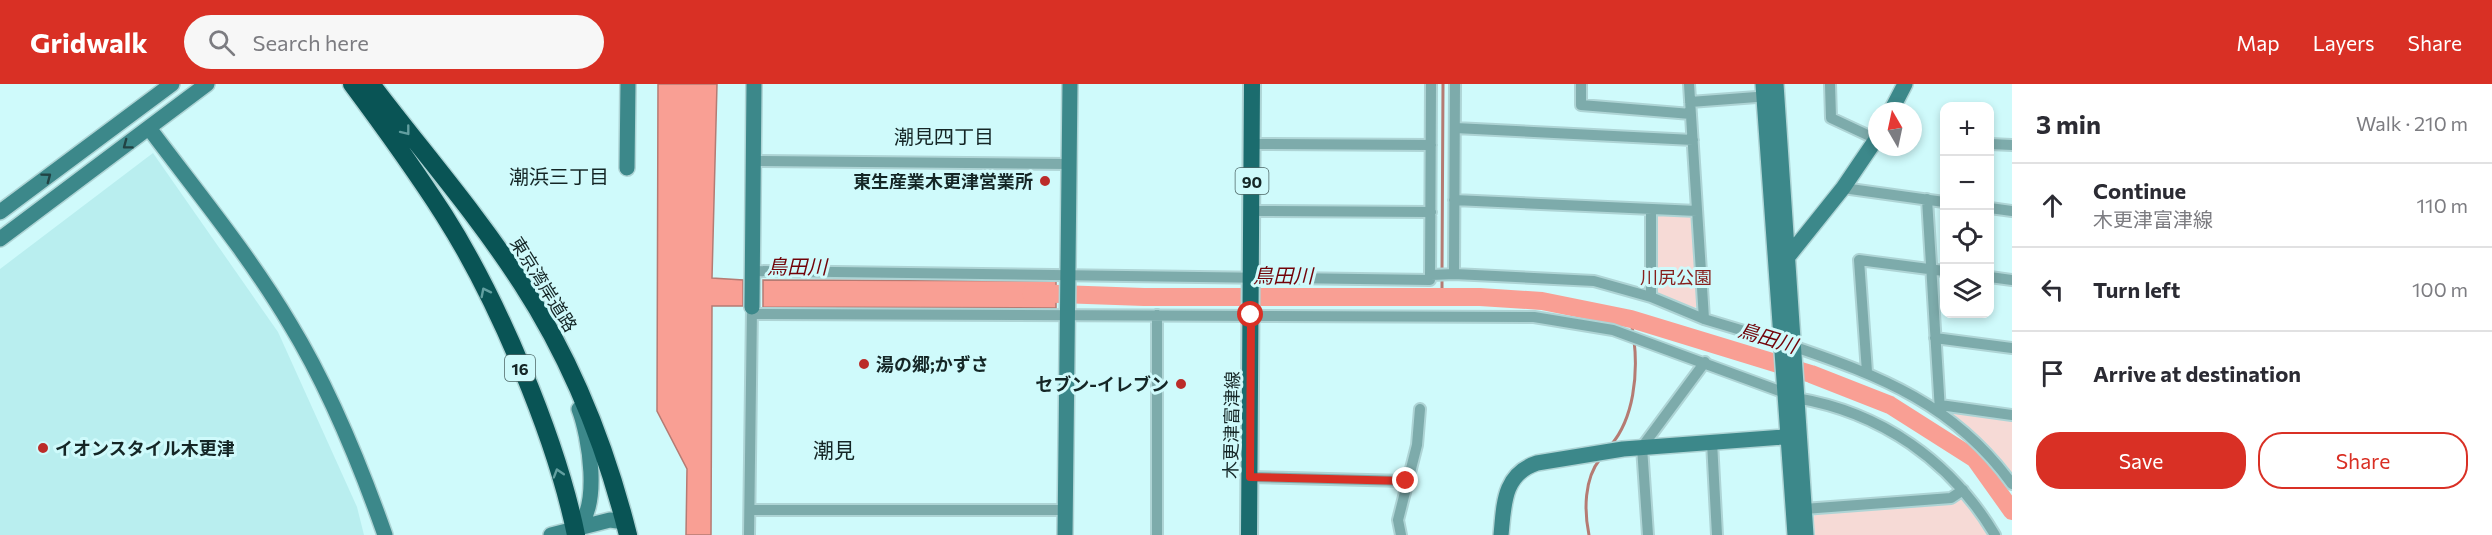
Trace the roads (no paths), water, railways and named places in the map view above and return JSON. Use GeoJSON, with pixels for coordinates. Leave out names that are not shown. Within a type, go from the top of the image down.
{"type":"FeatureCollection","features":[{"type":"Feature","properties":{"kind":"highway","name":"16"},"geometry":{"type":"LineString","coordinates":[[352,84],[444,216],[490,301],[542,423],[576,532]]}},
{"type":"Feature","properties":{"kind":"highway","name":"東京湾岸道路"},"geometry":{"type":"LineString","coordinates":[[371,84],[504,258],[558,346],[596,430],[626,528]]}},
{"type":"Feature","properties":{"kind":"main road","name":"90"},"geometry":{"type":"LineString","coordinates":[[1251,315],[1252,84]]}},
{"type":"Feature","properties":{"kind":"main road","name":"木更津富津線"},"geometry":{"type":"LineString","coordinates":[[1249,535],[1251,315]]}},
{"type":"Feature","properties":{"kind":"street"},"geometry":{"type":"LineString","coordinates":[[0,212],[172,84]]}},
{"type":"Feature","properties":{"kind":"street"},"geometry":{"type":"LineString","coordinates":[[0,239],[207,84]]}},
{"type":"Feature","properties":{"kind":"street"},"geometry":{"type":"LineString","coordinates":[[627,168],[628,84]]}},
{"type":"Feature","properties":{"kind":"street"},"geometry":{"type":"LineString","coordinates":[[749,535],[754,84]]}},
{"type":"Feature","properties":{"kind":"street"},"geometry":{"type":"LineString","coordinates":[[1065,535],[1070,84]]}},
{"type":"Feature","properties":{"kind":"street"},"geometry":{"type":"LineString","coordinates":[[753,274],[1430,280],[1431,84]]}},
{"type":"Feature","properties":{"kind":"street"},"geometry":{"type":"LineString","coordinates":[[1454,274],[1455,84]]}},
{"type":"Feature","properties":{"kind":"street"},"geometry":{"type":"LineString","coordinates":[[1581,84],[1581,105],[1691,114]]}},
{"type":"Feature","properties":{"kind":"street"},"geometry":{"type":"LineString","coordinates":[[1689,84],[1704,319]]}},
{"type":"Feature","properties":{"kind":"street"},"geometry":{"type":"LineString","coordinates":[[1830,84],[1831,118],[1868,134]]}},
{"type":"Feature","properties":{"kind":"street"},"geometry":{"type":"LineString","coordinates":[[1896,102],[1905,84]]}},
{"type":"Feature","properties":{"kind":"street"},"geometry":{"type":"LineString","coordinates":[[1690,102],[1770,90],[1794,436],[1795,535]]}},
{"type":"Feature","properties":{"kind":"street"},"geometry":{"type":"LineString","coordinates":[[149,128],[266,287],[294,330],[362,473],[385,535]]}},
{"type":"Feature","properties":{"kind":"street"},"geometry":{"type":"LineString","coordinates":[[1455,128],[1693,141]]}},
{"type":"Feature","properties":{"kind":"street"},"geometry":{"type":"LineString","coordinates":[[1252,144],[1431,145]]}},
{"type":"Feature","properties":{"kind":"street"},"geometry":{"type":"LineString","coordinates":[[1994,144],[2012,145]]}},
{"type":"Feature","properties":{"kind":"street"},"geometry":{"type":"LineString","coordinates":[[1781,259],[1843,188],[1868,151]]}},
{"type":"Feature","properties":{"kind":"street"},"geometry":{"type":"LineString","coordinates":[[753,161],[1069,164]]}},
{"type":"Feature","properties":{"kind":"street"},"geometry":{"type":"LineString","coordinates":[[1843,188],[1940,202]]}},
{"type":"Feature","properties":{"kind":"street"},"geometry":{"type":"LineString","coordinates":[[1454,200],[1697,211]]}},
{"type":"Feature","properties":{"kind":"street"},"geometry":{"type":"LineString","coordinates":[[1927,200],[1940,408]]}},
{"type":"Feature","properties":{"kind":"street"},"geometry":{"type":"LineString","coordinates":[[1651,209],[1651,297]]}},
{"type":"Feature","properties":{"kind":"street"},"geometry":{"type":"LineString","coordinates":[[1994,209],[2012,211]]}},
{"type":"Feature","properties":{"kind":"street"},"geometry":{"type":"LineString","coordinates":[[1252,211],[1431,212]]}},
{"type":"Feature","properties":{"kind":"street"},"geometry":{"type":"LineString","coordinates":[[1868,372],[1860,260],[1940,270]]}},
{"type":"Feature","properties":{"kind":"street"},"geometry":{"type":"LineString","coordinates":[[1431,275],[1454,274],[1594,281],[1651,297],[1704,319],[1868,372],[1940,408],[2012,484]]}},
{"type":"Feature","properties":{"kind":"street"},"geometry":{"type":"LineString","coordinates":[[1994,278],[2012,280]]}},
{"type":"Feature","properties":{"kind":"street"},"geometry":{"type":"LineString","coordinates":[[752,310],[1067,315],[1534,317],[1613,330],[1791,395],[1856,413],[1888,428],[1919,448],[1949,473],[1995,535]]}},
{"type":"Feature","properties":{"kind":"street"},"geometry":{"type":"LineString","coordinates":[[1157,315],[1157,535]]}},
{"type":"Feature","properties":{"kind":"street"},"geometry":{"type":"LineString","coordinates":[[1935,338],[2012,348]]}},
{"type":"Feature","properties":{"kind":"street"},"geometry":{"type":"LineString","coordinates":[[558,346],[581,415],[590,455],[587,510],[584,521],[576,532]]}},
{"type":"Feature","properties":{"kind":"street"},"geometry":{"type":"LineString","coordinates":[[1648,535],[1642,447],[1705,362]]}},
{"type":"Feature","properties":{"kind":"street"},"geometry":{"type":"LineString","coordinates":[[1940,408],[2012,415]]}},
{"type":"Feature","properties":{"kind":"street"},"geometry":{"type":"LineString","coordinates":[[1401,535],[1398,520],[1406,481],[1417,445],[1420,409]]}},
{"type":"Feature","properties":{"kind":"street"},"geometry":{"type":"LineString","coordinates":[[1501,535],[1508,486],[1524,467],[1578,456],[1642,447],[1794,436]]}},
{"type":"Feature","properties":{"kind":"street"},"geometry":{"type":"LineString","coordinates":[[1794,436],[1806,535]]}},
{"type":"Feature","properties":{"kind":"street"},"geometry":{"type":"LineString","coordinates":[[1712,442],[1717,535]]}},
{"type":"Feature","properties":{"kind":"street"},"geometry":{"type":"LineString","coordinates":[[1250,477],[1406,481]]}},
{"type":"Feature","properties":{"kind":"street"},"geometry":{"type":"LineString","coordinates":[[1804,509],[1950,498],[1963,490]]}},
{"type":"Feature","properties":{"kind":"street"},"geometry":{"type":"LineString","coordinates":[[750,510],[1065,510]]}},
{"type":"Feature","properties":{"kind":"street"},"geometry":{"type":"LineString","coordinates":[[551,535],[576,532],[610,520],[626,528]]}},
{"type":"Feature","properties":{"kind":"waterway"},"geometry":{"type":"LineString","coordinates":[[1442,271],[1443,84]]}},
{"type":"Feature","properties":{"kind":"waterway"},"geometry":{"type":"LineString","coordinates":[[1442,278],[1442,298]]}},
{"type":"Feature","properties":{"kind":"waterway","name":"鳥田川"},"geometry":{"type":"LineString","coordinates":[[1031,293],[1144,297],[1480,297],[1542,301],[1631,319],[1811,374],[1890,405],[1975,459],[2012,511]]}},
{"type":"Feature","properties":{"kind":"waterway"},"geometry":{"type":"LineString","coordinates":[[1631,319],[1633,334]]}},
{"type":"Feature","properties":{"kind":"waterway"},"geometry":{"type":"LineString","coordinates":[[1611,445],[1625,422],[1633,395],[1634,340]]}},
{"type":"Feature","properties":{"kind":"waterway"},"geometry":{"type":"LineString","coordinates":[[1589,535],[1586,516],[1588,486],[1600,459]]}},
{"type":"Feature","properties":{"kind":"place","name":"東生産業木更津営業所"},"geometry":{"type":"Point","coordinates":[1045,181]}},
{"type":"Feature","properties":{"kind":"place","name":"湯の郷;かずさ"},"geometry":{"type":"Point","coordinates":[864,364]}},
{"type":"Feature","properties":{"kind":"place","name":"セブン-イレブン"},"geometry":{"type":"Point","coordinates":[1181,384]}},
{"type":"Feature","properties":{"kind":"place","name":"イオンスタイル木更津"},"geometry":{"type":"Point","coordinates":[43,448]}},
{"type":"Feature","properties":{"kind":"district","name":"潮見四丁目"},"geometry":{"type":"Point","coordinates":[944,136]}},
{"type":"Feature","properties":{"kind":"district","name":"潮浜三丁目"},"geometry":{"type":"Point","coordinates":[559,176]}},
{"type":"Feature","properties":{"kind":"district","name":"潮見"},"geometry":{"type":"Point","coordinates":[834,449]}},
{"type":"Feature","properties":{"kind":"park label","name":"川尻公園"},"geometry":{"type":"Point","coordinates":[1676,277]}}]}
